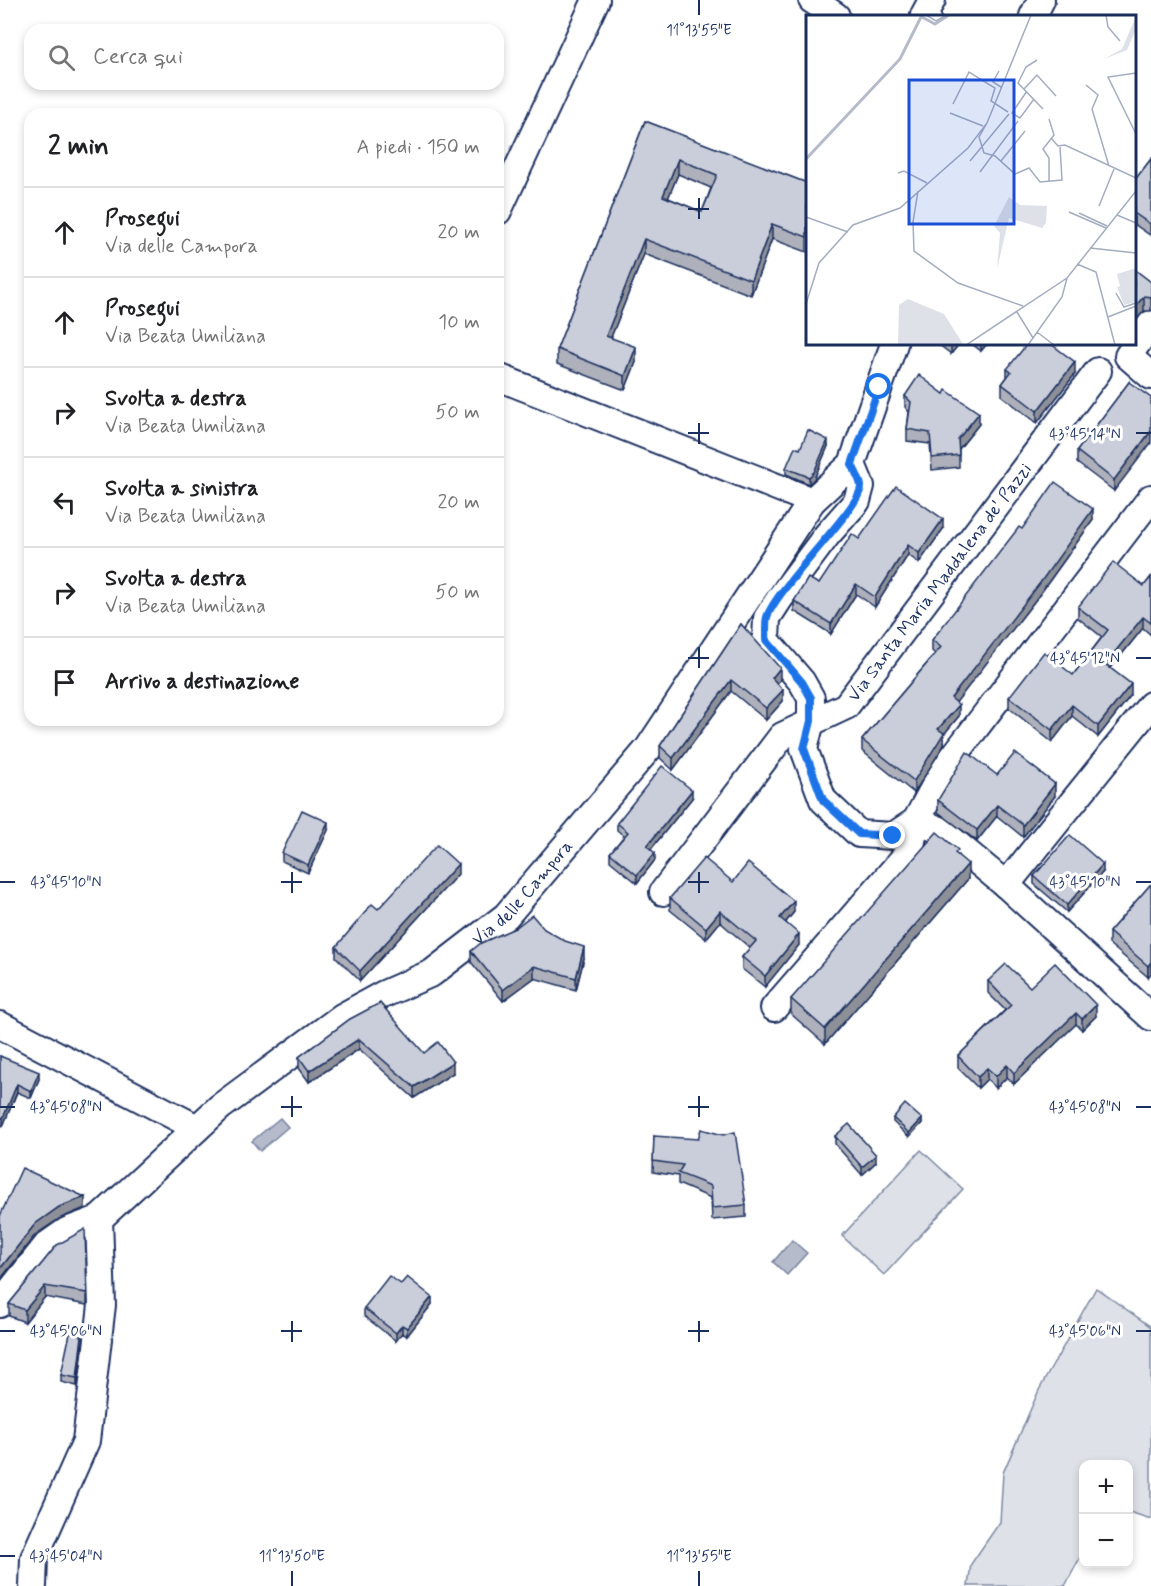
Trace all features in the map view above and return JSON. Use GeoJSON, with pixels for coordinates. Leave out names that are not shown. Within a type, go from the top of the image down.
{"type":"FeatureCollection","features":[{"type":"Feature","properties":{"kind":"street"},"geometry":{"type":"LineString","coordinates":[[504,198],[596,0]]}},
{"type":"Feature","properties":{"kind":"street"},"geometry":{"type":"LineString","coordinates":[[812,0],[834,15]]}},
{"type":"Feature","properties":{"kind":"street"},"geometry":{"type":"LineString","coordinates":[[924,15],[932,0]]}},
{"type":"Feature","properties":{"kind":"street"},"geometry":{"type":"LineString","coordinates":[[1034,15],[1041,0]]}},
{"type":"Feature","properties":{"kind":"street"},"geometry":{"type":"LineString","coordinates":[[1136,345],[1151,324]]}},
{"type":"Feature","properties":{"kind":"street","name":"Via delle Campora"},"geometry":{"type":"LineString","coordinates":[[0,1304],[47,1245],[67,1231],[99,1219],[220,1107],[342,1017],[384,994],[432,973],[506,916],[648,749],[812,501],[852,464],[894,345]]}},
{"type":"Feature","properties":{"kind":"street"},"geometry":{"type":"LineString","coordinates":[[1136,345],[1128,356],[1151,376]]}},
{"type":"Feature","properties":{"kind":"street","name":"Via Santa Maria Maddalena de' Pazzi"},"geometry":{"type":"LineString","coordinates":[[663,892],[782,736],[846,705],[1098,371]]}},
{"type":"Feature","properties":{"kind":"street"},"geometry":{"type":"LineString","coordinates":[[504,379],[812,501]]}},
{"type":"Feature","properties":{"kind":"street"},"geometry":{"type":"LineString","coordinates":[[852,464],[861,486],[857,501],[827,535],[767,618],[766,640],[802,682],[811,698],[811,721],[804,749],[823,800],[839,818],[859,834],[893,836],[916,822],[940,830],[1006,885],[1151,1017]]}},
{"type":"Feature","properties":{"kind":"street"},"geometry":{"type":"LineString","coordinates":[[774,1008],[910,850],[916,822],[944,769],[1151,498]]}},
{"type":"Feature","properties":{"kind":"street"},"geometry":{"type":"LineString","coordinates":[[1006,885],[1151,705]]}},
{"type":"Feature","properties":{"kind":"street"},"geometry":{"type":"LineString","coordinates":[[0,1025],[197,1128]]}},
{"type":"Feature","properties":{"kind":"street"},"geometry":{"type":"LineString","coordinates":[[33,1586],[34,1558],[86,1441],[102,1305],[99,1219]]}},
{"type":"Feature","properties":{"kind":"shaded area"},"geometry":{"type":"Polygon","coordinates":[[[921,1150],[963,1189],[884,1275],[842,1236],[921,1150]]]}},
{"type":"Feature","properties":{"kind":"shaded area"},"geometry":{"type":"Polygon","coordinates":[[[1096,1288],[1151,1327],[1151,1519],[1133,1513],[1133,1460],[1079,1460],[1079,1560],[1065,1586],[968,1586],[971,1564],[1000,1522],[1003,1473],[1039,1390],[1096,1288]]]}},
{"type":"Feature","properties":{"kind":"water"},"geometry":{"type":"Polygon","coordinates":[[[280,1118],[288,1127],[260,1151],[252,1141],[280,1118]]]}},
{"type":"Feature","properties":{"kind":"water"},"geometry":{"type":"Polygon","coordinates":[[[792,1240],[807,1253],[787,1275],[773,1262],[792,1240]]]}},
{"type":"Feature","properties":{"kind":"building"},"geometry":{"type":"Polygon","coordinates":[[[645,121],[806,183],[806,237],[772,224],[751,280],[644,239],[606,336],[636,347],[625,376],[557,349],[645,121]],[[678,159],[663,196],[702,212],[717,175],[678,159]]]}},
{"type":"Feature","properties":{"kind":"building"},"geometry":{"type":"Polygon","coordinates":[[[1151,159],[1150,224],[1136,214],[1136,178],[1151,159]]]}},
{"type":"Feature","properties":{"kind":"building"},"geometry":{"type":"Polygon","coordinates":[[[1136,271],[1151,282],[1151,297],[1144,296],[1136,306],[1136,271]]]}},
{"type":"Feature","properties":{"kind":"building"},"geometry":{"type":"Polygon","coordinates":[[[1026,345],[1052,345],[1075,362],[1037,411],[1002,384],[1011,372],[1007,369],[1026,345]]]}},
{"type":"Feature","properties":{"kind":"building"},"geometry":{"type":"Polygon","coordinates":[[[919,375],[944,394],[946,390],[979,413],[958,439],[959,455],[932,458],[930,433],[907,429],[911,402],[905,396],[919,375]]]}},
{"type":"Feature","properties":{"kind":"building"},"geometry":{"type":"Polygon","coordinates":[[[1129,382],[1151,398],[1151,431],[1114,480],[1077,451],[1129,382]]]}},
{"type":"Feature","properties":{"kind":"building"},"geometry":{"type":"Polygon","coordinates":[[[808,430],[828,440],[814,472],[809,477],[786,468],[795,447],[800,449],[808,430]]]}},
{"type":"Feature","properties":{"kind":"building"},"geometry":{"type":"Polygon","coordinates":[[[1055,482],[1093,509],[1040,583],[951,698],[959,705],[938,729],[944,733],[914,781],[862,740],[941,647],[932,640],[1019,527],[1022,529],[1055,482]]]}},
{"type":"Feature","properties":{"kind":"building"},"geometry":{"type":"Polygon","coordinates":[[[896,486],[943,519],[919,553],[908,545],[875,597],[856,584],[831,624],[794,601],[808,578],[819,584],[852,534],[859,539],[896,486]]]}},
{"type":"Feature","properties":{"kind":"building"},"geometry":{"type":"Polygon","coordinates":[[[1113,562],[1144,586],[1151,577],[1151,623],[1143,617],[1105,664],[1131,684],[1098,726],[1072,705],[1052,730],[1009,697],[1044,652],[1073,675],[1108,630],[1078,607],[1113,562]]]}},
{"type":"Feature","properties":{"kind":"building"},"geometry":{"type":"Polygon","coordinates":[[[741,624],[780,668],[772,678],[783,690],[766,708],[731,680],[673,758],[660,746],[741,624]]]}},
{"type":"Feature","properties":{"kind":"building"},"geometry":{"type":"Polygon","coordinates":[[[967,752],[997,775],[1015,753],[1055,784],[1023,825],[997,805],[977,830],[938,800],[967,752]]]}},
{"type":"Feature","properties":{"kind":"building"},"geometry":{"type":"Polygon","coordinates":[[[662,766],[692,790],[647,846],[655,853],[637,875],[610,853],[628,832],[617,823],[662,766]]]}},
{"type":"Feature","properties":{"kind":"building"},"geometry":{"type":"Polygon","coordinates":[[[302,810],[328,822],[308,865],[282,853],[302,810]]]}},
{"type":"Feature","properties":{"kind":"building"},"geometry":{"type":"Polygon","coordinates":[[[937,832],[958,850],[955,853],[968,864],[825,1029],[791,999],[937,832]]]}},
{"type":"Feature","properties":{"kind":"building"},"geometry":{"type":"Polygon","coordinates":[[[1070,835],[1103,864],[1067,905],[1034,876],[1070,835]]]}},
{"type":"Feature","properties":{"kind":"building"},"geometry":{"type":"Polygon","coordinates":[[[437,845],[458,864],[360,971],[336,947],[372,904],[378,909],[437,845]]]}},
{"type":"Feature","properties":{"kind":"building"},"geometry":{"type":"Polygon","coordinates":[[[704,858],[733,882],[748,863],[794,901],[780,918],[799,934],[765,976],[742,957],[756,941],[720,911],[706,928],[670,898],[704,858]]]}},
{"type":"Feature","properties":{"kind":"building"},"geometry":{"type":"Polygon","coordinates":[[[1150,885],[1151,962],[1148,966],[1109,932],[1150,885]]]}},
{"type":"Feature","properties":{"kind":"building"},"geometry":{"type":"Polygon","coordinates":[[[532,915],[544,929],[565,941],[584,947],[576,978],[534,966],[503,990],[471,951],[481,943],[515,928],[532,915]]]}},
{"type":"Feature","properties":{"kind":"building"},"geometry":{"type":"Polygon","coordinates":[[[1055,963],[1096,1005],[1082,1019],[1076,1013],[1014,1073],[1007,1065],[996,1076],[987,1068],[978,1077],[958,1056],[1011,1005],[988,981],[1006,964],[1030,987],[1055,963]]]}},
{"type":"Feature","properties":{"kind":"building"},"geometry":{"type":"Polygon","coordinates":[[[380,1003],[424,1053],[438,1042],[453,1062],[414,1087],[359,1039],[309,1071],[299,1057],[350,1019],[380,1003]]]}},
{"type":"Feature","properties":{"kind":"building"},"geometry":{"type":"Polygon","coordinates":[[[0,1056],[39,1072],[31,1091],[17,1084],[3,1118],[0,1117],[0,1056]]]}},
{"type":"Feature","properties":{"kind":"building"},"geometry":{"type":"Polygon","coordinates":[[[905,1104],[922,1119],[909,1133],[893,1118],[905,1104]]]}},
{"type":"Feature","properties":{"kind":"building"},"geometry":{"type":"Polygon","coordinates":[[[849,1124],[876,1155],[862,1167],[835,1136],[849,1124]]]}},
{"type":"Feature","properties":{"kind":"building"},"geometry":{"type":"Polygon","coordinates":[[[701,1129],[723,1135],[735,1132],[746,1205],[712,1208],[711,1186],[678,1173],[683,1165],[653,1161],[654,1136],[698,1139],[701,1129]]]}},
{"type":"Feature","properties":{"kind":"building"},"geometry":{"type":"Polygon","coordinates":[[[22,1168],[85,1197],[59,1207],[35,1224],[0,1269],[0,1216],[22,1168]]]}},
{"type":"Feature","properties":{"kind":"building"},"geometry":{"type":"Polygon","coordinates":[[[85,1229],[87,1293],[45,1286],[25,1310],[9,1304],[57,1245],[85,1229]]]}},
{"type":"Feature","properties":{"kind":"building"},"geometry":{"type":"Polygon","coordinates":[[[389,1276],[401,1284],[407,1277],[432,1297],[407,1328],[402,1325],[396,1333],[364,1308],[389,1276]]]}},
{"type":"Feature","properties":{"kind":"building"},"geometry":{"type":"Polygon","coordinates":[[[70,1333],[82,1336],[77,1378],[61,1375],[70,1333]]]}},
{"type":"Feature","properties":{"kind":"route"},"geometry":{"type":"LineString","coordinates":[[879,387],[852,464],[861,486],[857,501],[827,535],[780,598],[767,618],[766,640],[802,682],[811,698],[811,721],[804,749],[823,800],[839,818],[859,834],[893,836]]}}]}
